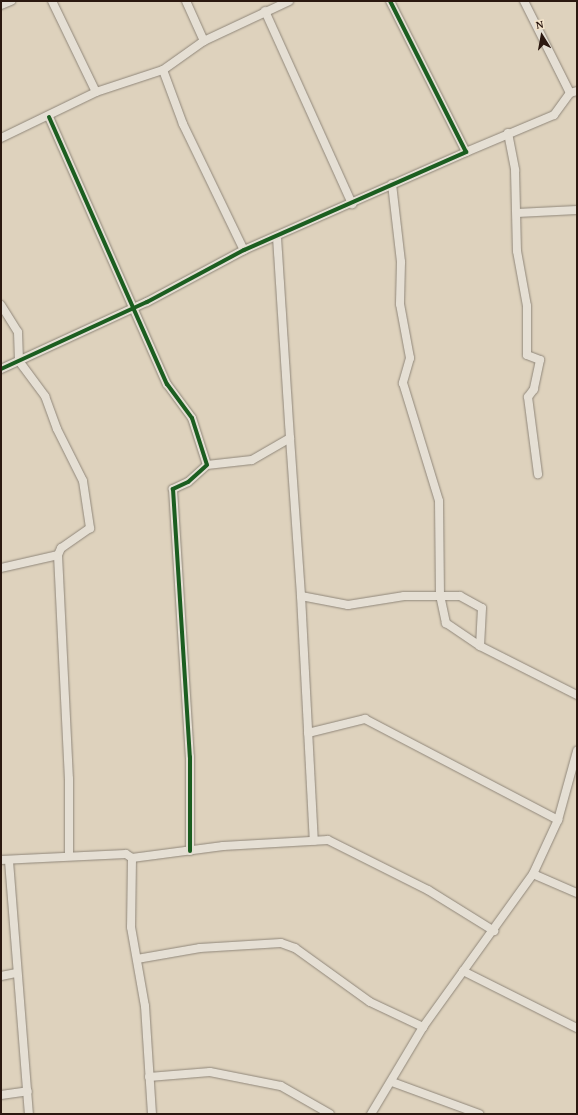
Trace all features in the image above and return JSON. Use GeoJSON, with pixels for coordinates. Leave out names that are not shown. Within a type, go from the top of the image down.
{"type":"FeatureCollection","features":[{"type":"Feature","properties":{"kind":"street"},"geometry":{"type":"LineString","coordinates":[[1,5],[11,1]]}},
{"type":"Feature","properties":{"kind":"street"},"geometry":{"type":"LineString","coordinates":[[52,1],[96,92]]}},
{"type":"Feature","properties":{"kind":"street"},"geometry":{"type":"LineString","coordinates":[[186,1],[204,41]]}},
{"type":"Feature","properties":{"kind":"street"},"geometry":{"type":"LineString","coordinates":[[1,138],[49,117],[96,92],[163,70],[204,41],[289,1]]}},
{"type":"Feature","properties":{"kind":"street"},"geometry":{"type":"LineString","coordinates":[[390,1],[466,152]]}},
{"type":"Feature","properties":{"kind":"street"},"geometry":{"type":"LineString","coordinates":[[1,369],[136,307],[244,250],[277,238],[392,184],[554,115],[574,92],[524,1]]}},
{"type":"Feature","properties":{"kind":"street"},"geometry":{"type":"LineString","coordinates":[[265,11],[352,204]]}},
{"type":"Feature","properties":{"kind":"street"},"geometry":{"type":"LineString","coordinates":[[163,70],[183,124],[244,250]]}},
{"type":"Feature","properties":{"kind":"street"},"geometry":{"type":"LineString","coordinates":[[49,117],[136,307],[167,384],[192,418],[207,465]]}},
{"type":"Feature","properties":{"kind":"street"},"geometry":{"type":"LineString","coordinates":[[508,134],[516,212],[518,252],[528,306],[527,356],[540,360],[534,389],[528,397],[538,474]]}},
{"type":"Feature","properties":{"kind":"street"},"geometry":{"type":"LineString","coordinates":[[392,184],[401,262],[400,304],[410,358],[403,383],[438,501],[440,595],[446,623],[480,646],[577,695]]}},
{"type":"Feature","properties":{"kind":"street"},"geometry":{"type":"LineString","coordinates":[[516,212],[577,210]]}},
{"type":"Feature","properties":{"kind":"street"},"geometry":{"type":"LineString","coordinates":[[277,238],[301,596],[314,841]]}},
{"type":"Feature","properties":{"kind":"street"},"geometry":{"type":"LineString","coordinates":[[1,304],[18,332],[19,362],[45,396],[57,429],[83,481],[90,528],[61,548],[58,555],[69,779],[69,856]]}},
{"type":"Feature","properties":{"kind":"street"},"geometry":{"type":"LineString","coordinates":[[190,850],[190,757],[173,489],[188,482],[207,465],[252,460],[290,438]]}},
{"type":"Feature","properties":{"kind":"street"},"geometry":{"type":"LineString","coordinates":[[1,568],[58,555]]}},
{"type":"Feature","properties":{"kind":"street"},"geometry":{"type":"LineString","coordinates":[[301,596],[348,606],[404,596],[460,596],[482,608],[480,646]]}},
{"type":"Feature","properties":{"kind":"street"},"geometry":{"type":"LineString","coordinates":[[308,733],[365,719],[558,820]]}},
{"type":"Feature","properties":{"kind":"street"},"geometry":{"type":"LineString","coordinates":[[371,1114],[392,1082],[423,1027],[494,931],[533,874],[558,820],[576,762],[577,751]]}},
{"type":"Feature","properties":{"kind":"street"},"geometry":{"type":"LineString","coordinates":[[29,1114],[17,974],[5,860],[126,854],[132,858],[190,850],[328,840],[428,890],[494,931]]}},
{"type":"Feature","properties":{"kind":"street"},"geometry":{"type":"LineString","coordinates":[[132,858],[131,927],[145,1006],[152,1114]]}},
{"type":"Feature","properties":{"kind":"street"},"geometry":{"type":"LineString","coordinates":[[533,874],[577,893]]}},
{"type":"Feature","properties":{"kind":"street"},"geometry":{"type":"LineString","coordinates":[[137,959],[200,948],[281,943],[295,948],[370,1002],[423,1027]]}},
{"type":"Feature","properties":{"kind":"street"},"geometry":{"type":"LineString","coordinates":[[463,971],[577,1028]]}},
{"type":"Feature","properties":{"kind":"street"},"geometry":{"type":"LineString","coordinates":[[1,976],[17,974]]}},
{"type":"Feature","properties":{"kind":"street"},"geometry":{"type":"LineString","coordinates":[[149,1077],[210,1072],[281,1086],[330,1114]]}},
{"type":"Feature","properties":{"kind":"street"},"geometry":{"type":"LineString","coordinates":[[392,1082],[479,1114]]}},
{"type":"Feature","properties":{"kind":"street"},"geometry":{"type":"LineString","coordinates":[[1,1095],[28,1091]]}},
{"type":"Feature","properties":{"kind":"cycle path"},"geometry":{"type":"LineString","coordinates":[[1,369],[147,302],[244,250],[466,152],[390,1]]}},
{"type":"Feature","properties":{"kind":"cycle path"},"geometry":{"type":"LineString","coordinates":[[49,117],[167,384],[192,418],[207,465],[188,482],[173,489],[190,757],[190,851]]}}]}
